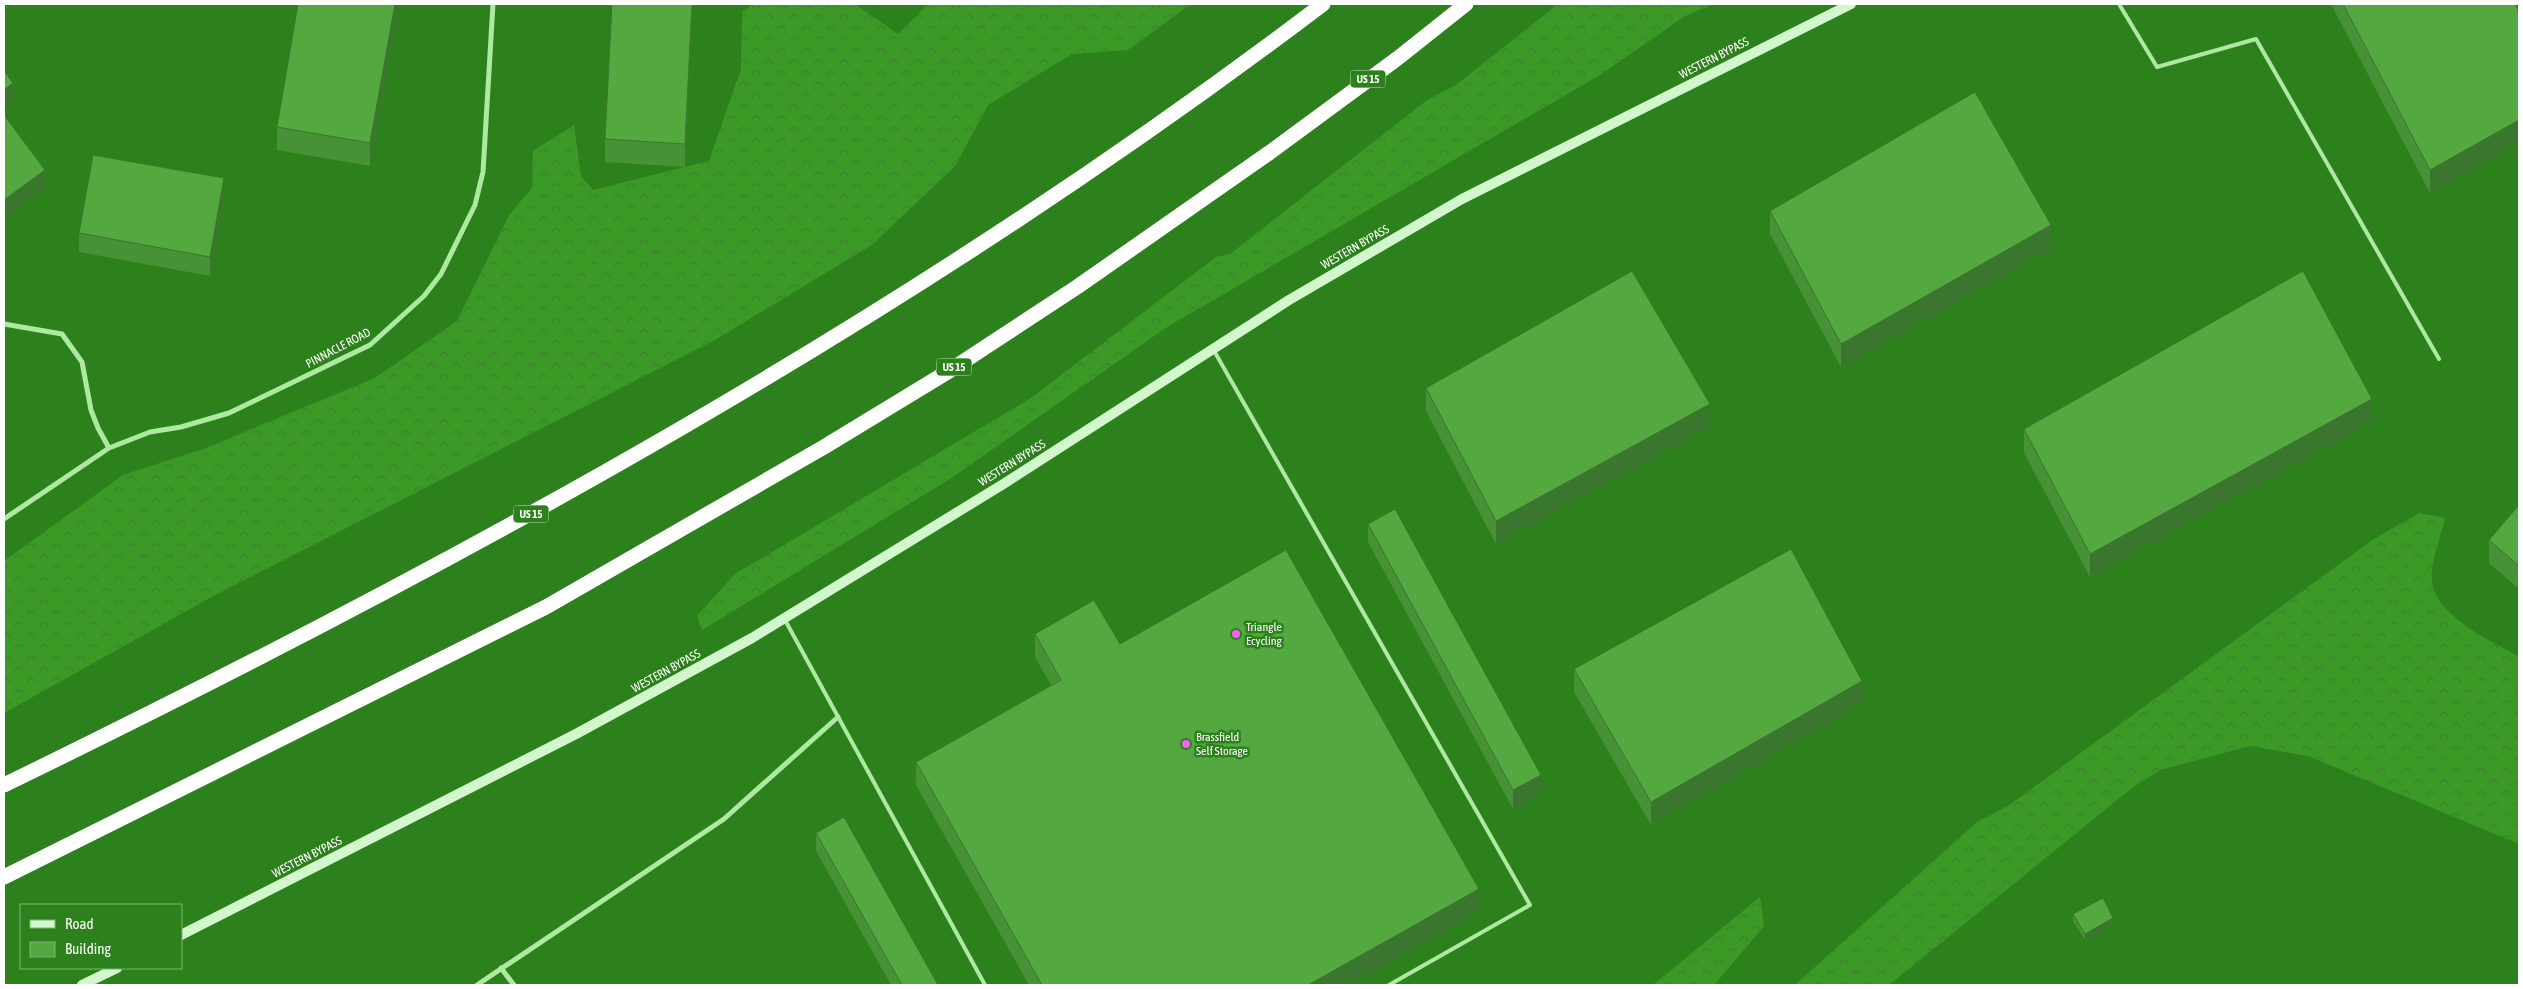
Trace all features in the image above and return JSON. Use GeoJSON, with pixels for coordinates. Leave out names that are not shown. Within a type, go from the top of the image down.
{"type":"FeatureCollection","features":[{"type":"Feature","properties":{"kind":"highway","name":"US 15"},"geometry":{"type":"LineString","coordinates":[[4,785],[298,639],[578,489],[699,420],[838,336],[947,266],[1163,122],[1323,4]]}},
{"type":"Feature","properties":{"kind":"highway","name":"US 15"},"geometry":{"type":"LineString","coordinates":[[4,877],[546,608],[824,447],[949,370],[1077,287],[1269,153],[1398,58],[1466,4]]}},
{"type":"Feature","properties":{"kind":"street","name":"PINNACLE ROAD"},"geometry":{"type":"LineString","coordinates":[[4,519],[110,448],[150,432],[181,427],[229,413],[370,345],[424,296],[441,274],[475,205],[483,172],[493,4]]}},
{"type":"Feature","properties":{"kind":"street","name":"WESTERN BYPASS"},"geometry":{"type":"LineString","coordinates":[[182,934],[576,734],[784,618],[1005,484],[1289,300],[1462,199],[1851,4]]}},
{"type":"Feature","properties":{"kind":"street"},"geometry":{"type":"LineString","coordinates":[[4,324],[62,334],[82,362],[91,410],[98,428],[110,448]]}},
{"type":"Feature","properties":{"kind":"street"},"geometry":{"type":"LineString","coordinates":[[477,985],[724,819],[838,717]]}},
{"type":"Feature","properties":{"kind":"street"},"geometry":{"type":"LineString","coordinates":[[501,968],[514,985]]}},
{"type":"Feature","properties":{"kind":"street"},"geometry":{"type":"LineString","coordinates":[[82,985],[95,983],[116,969]]}},
{"type":"Feature","properties":{"kind":"lane"},"geometry":{"type":"LineString","coordinates":[[2119,4],[2157,67],[2256,39],[2439,359]]}},
{"type":"Feature","properties":{"kind":"lane"},"geometry":{"type":"LineString","coordinates":[[1213,349],[1530,905],[1389,985]]}},
{"type":"Feature","properties":{"kind":"lane"},"geometry":{"type":"LineString","coordinates":[[784,618],[985,985]]}},
{"type":"Feature","properties":{"kind":"green space"},"geometry":{"type":"Polygon","coordinates":[[[753,4],[855,4],[898,34],[928,4],[1191,4],[1128,50],[1072,54],[988,105],[955,166],[872,245],[715,340],[217,594],[4,713],[4,561],[123,475],[206,448],[375,378],[457,321],[509,215],[532,188],[533,151],[574,125],[581,176],[593,190],[709,161],[741,69],[742,12],[753,4]]]}},
{"type":"Feature","properties":{"kind":"green space"},"geometry":{"type":"Polygon","coordinates":[[[1558,4],[1714,4],[1685,16],[1600,75],[1167,327],[953,477],[702,630],[697,616],[735,574],[1031,398],[1216,257],[1230,254],[1427,100],[1456,85],[1558,4]]]}},
{"type":"Feature","properties":{"kind":"green space"},"geometry":{"type":"Polygon","coordinates":[[[2419,513],[2445,518],[2432,570],[2433,585],[2439,599],[2449,612],[2462,623],[2519,657],[2519,844],[2308,756],[2250,746],[2160,770],[2132,788],[1889,985],[1795,985],[1977,822],[2008,806],[2371,541],[2419,513]]]}},
{"type":"Feature","properties":{"kind":"green space"},"geometry":{"type":"Polygon","coordinates":[[[1760,897],[1764,926],[1714,985],[1653,985],[1760,897]]]}},
{"type":"Feature","properties":{"kind":"building"},"geometry":{"type":"Polygon","coordinates":[[[298,4],[395,4],[370,143],[277,127],[298,4]]]}},
{"type":"Feature","properties":{"kind":"building"},"geometry":{"type":"Polygon","coordinates":[[[612,4],[692,4],[685,144],[605,139],[612,4]]]}},
{"type":"Feature","properties":{"kind":"building"},"geometry":{"type":"Polygon","coordinates":[[[2343,4],[2515,4],[2519,12],[2519,120],[2430,170],[2343,4]]]}},
{"type":"Feature","properties":{"kind":"building"},"geometry":{"type":"Polygon","coordinates":[[[4,71],[13,83],[4,90],[4,71]]]}},
{"type":"Feature","properties":{"kind":"building"},"geometry":{"type":"Polygon","coordinates":[[[1975,92],[2051,225],[1841,344],[1770,211],[1975,92]]]}},
{"type":"Feature","properties":{"kind":"building"},"geometry":{"type":"Polygon","coordinates":[[[4,115],[45,170],[4,200],[4,115]]]}},
{"type":"Feature","properties":{"kind":"building"},"geometry":{"type":"Polygon","coordinates":[[[93,155],[224,178],[210,257],[79,233],[93,155]]]}},
{"type":"Feature","properties":{"kind":"building"},"geometry":{"type":"Polygon","coordinates":[[[1632,271],[1710,404],[1496,521],[1426,388],[1632,271]]]}},
{"type":"Feature","properties":{"kind":"building"},"geometry":{"type":"Polygon","coordinates":[[[2303,271],[2372,399],[2090,554],[2024,429],[2303,271]]]}},
{"type":"Feature","properties":{"kind":"building"},"geometry":{"type":"Polygon","coordinates":[[[2519,505],[2519,566],[2489,540],[2519,505]]]}},
{"type":"Feature","properties":{"kind":"building"},"geometry":{"type":"Polygon","coordinates":[[[1395,509],[1541,775],[1513,790],[1368,524],[1395,509]]]}},
{"type":"Feature","properties":{"kind":"building"},"geometry":{"type":"Polygon","coordinates":[[[1791,549],[1862,681],[1651,802],[1574,669],[1791,549]]]}},
{"type":"Feature","properties":{"kind":"building","name":"Brassfield Self Storage"},"geometry":{"type":"Polygon","coordinates":[[[1286,550],[1479,889],[1308,985],[1042,985],[916,762],[1061,680],[1035,634],[1094,600],[1120,644],[1286,550]]]}},
{"type":"Feature","properties":{"kind":"building"},"geometry":{"type":"Polygon","coordinates":[[[844,817],[938,985],[902,985],[816,833],[844,817]]]}},
{"type":"Feature","properties":{"kind":"building"},"geometry":{"type":"Polygon","coordinates":[[[2103,898],[2113,918],[2085,934],[2073,914],[2103,898]]]}},
{"type":"Feature","properties":{"kind":"place","name":"Triangle Ecycling"},"geometry":{"type":"Point","coordinates":[1236,634]}},
{"type":"Feature","properties":{"kind":"place","name":"Brassfield Self Storage"},"geometry":{"type":"Point","coordinates":[1186,744]}}]}
